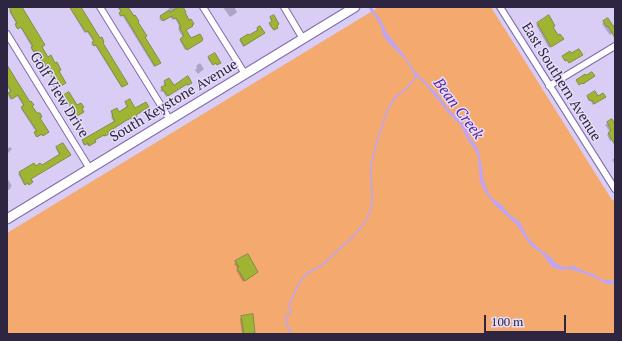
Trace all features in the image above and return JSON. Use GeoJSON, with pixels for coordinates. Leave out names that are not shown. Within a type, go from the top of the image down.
{"type":"FeatureCollection","features":[{"type":"Feature","properties":{"kind":"main road","name":"South Keystone Avenue"},"geometry":{"type":"LineString","coordinates":[[7,220],[355,7]]}},
{"type":"Feature","properties":{"kind":"street"},"geometry":{"type":"LineString","coordinates":[[100,7],[170,120]]}},
{"type":"Feature","properties":{"kind":"street"},"geometry":{"type":"LineString","coordinates":[[203,7],[245,74]]}},
{"type":"Feature","properties":{"kind":"street"},"geometry":{"type":"LineString","coordinates":[[284,7],[303,39]]}},
{"type":"Feature","properties":{"kind":"street","name":"East Southern Avenue"},"geometry":{"type":"LineString","coordinates":[[500,7],[615,189]]}},
{"type":"Feature","properties":{"kind":"street","name":"Golf View Drive"},"geometry":{"type":"LineString","coordinates":[[7,34],[90,169]]}},
{"type":"Feature","properties":{"kind":"street"},"geometry":{"type":"LineString","coordinates":[[549,86],[615,46]]}},
{"type":"Feature","properties":{"kind":"shaded area","name":"Bean Creek"},"geometry":{"type":"Polygon","coordinates":[[[368,7],[372,7],[381,20],[386,32],[405,56],[413,69],[465,126],[470,138],[478,148],[483,179],[489,194],[493,199],[502,205],[509,214],[519,221],[530,240],[557,264],[563,267],[574,266],[594,274],[602,280],[615,281],[615,285],[604,283],[594,277],[577,271],[568,269],[561,270],[552,267],[539,251],[531,246],[517,225],[494,204],[487,195],[480,182],[478,157],[460,124],[451,116],[425,84],[414,74],[405,59],[389,43],[383,35],[380,24],[368,7]]]}},
{"type":"Feature","properties":{"kind":"shaded area"},"geometry":{"type":"Polygon","coordinates":[[[379,7],[491,7],[612,200],[615,200],[615,334],[7,334],[7,233],[379,7]]]}},
{"type":"Feature","properties":{"kind":"building"},"geometry":{"type":"Polygon","coordinates":[[[9,7],[22,7],[45,45],[42,47],[48,57],[51,55],[55,63],[57,62],[61,70],[59,71],[66,83],[56,89],[52,82],[54,80],[36,50],[34,52],[31,47],[33,46],[21,27],[18,29],[15,24],[17,23],[9,7]]]}},
{"type":"Feature","properties":{"kind":"building"},"geometry":{"type":"Polygon","coordinates":[[[70,7],[81,7],[100,38],[102,37],[103,43],[128,84],[122,87],[96,45],[94,46],[92,42],[94,41],[88,31],[85,31],[70,7]]]}},
{"type":"Feature","properties":{"kind":"building"},"geometry":{"type":"Polygon","coordinates":[[[119,7],[128,7],[134,16],[135,15],[147,36],[145,37],[161,63],[155,66],[124,15],[121,16],[119,13],[121,11],[119,7]]]}},
{"type":"Feature","properties":{"kind":"building"},"geometry":{"type":"Polygon","coordinates":[[[179,7],[183,7],[189,20],[191,19],[194,24],[186,30],[191,38],[200,34],[203,39],[187,50],[180,39],[184,36],[179,27],[181,26],[176,18],[174,19],[172,16],[163,21],[160,16],[169,10],[170,12],[179,7]]]}},
{"type":"Feature","properties":{"kind":"building"},"geometry":{"type":"Polygon","coordinates":[[[274,15],[279,24],[277,26],[278,28],[274,30],[269,23],[272,21],[270,17],[274,15]]]}},
{"type":"Feature","properties":{"kind":"building"},"geometry":{"type":"Polygon","coordinates":[[[549,15],[555,26],[553,27],[558,35],[560,34],[564,39],[551,47],[537,23],[549,15]]]}},
{"type":"Feature","properties":{"kind":"building"},"geometry":{"type":"Polygon","coordinates":[[[608,18],[613,26],[615,25],[615,38],[608,26],[607,27],[603,21],[608,18]]]}},
{"type":"Feature","properties":{"kind":"building"},"geometry":{"type":"Polygon","coordinates":[[[260,26],[265,33],[244,46],[240,39],[258,30],[257,28],[260,26]]]}},
{"type":"Feature","properties":{"kind":"building"},"geometry":{"type":"Polygon","coordinates":[[[579,49],[583,55],[569,63],[567,60],[565,61],[562,56],[570,51],[571,53],[579,49]]]}},
{"type":"Feature","properties":{"kind":"building"},"geometry":{"type":"Polygon","coordinates":[[[215,53],[221,63],[217,65],[216,63],[213,65],[208,57],[215,53]]]}},
{"type":"Feature","properties":{"kind":"building"},"geometry":{"type":"Polygon","coordinates":[[[7,65],[30,102],[31,101],[34,105],[32,106],[37,113],[40,113],[42,117],[40,118],[49,132],[43,136],[42,134],[37,137],[34,132],[37,131],[21,107],[24,105],[18,95],[12,99],[8,93],[11,91],[7,84],[7,65]]]}},
{"type":"Feature","properties":{"kind":"building"},"geometry":{"type":"Polygon","coordinates":[[[592,72],[595,76],[579,85],[576,80],[585,74],[586,75],[592,72]]]}},
{"type":"Feature","properties":{"kind":"building"},"geometry":{"type":"Polygon","coordinates":[[[188,76],[192,83],[187,84],[168,96],[161,87],[166,85],[164,81],[169,78],[174,85],[188,76]]]}},
{"type":"Feature","properties":{"kind":"building"},"geometry":{"type":"Polygon","coordinates":[[[595,91],[598,96],[603,93],[606,97],[594,104],[587,96],[595,91]]]}},
{"type":"Feature","properties":{"kind":"building"},"geometry":{"type":"Polygon","coordinates":[[[69,92],[77,105],[81,103],[84,107],[82,108],[84,112],[75,117],[72,108],[64,95],[69,92]]]}},
{"type":"Feature","properties":{"kind":"building"},"geometry":{"type":"Polygon","coordinates":[[[130,99],[135,108],[146,102],[149,107],[136,115],[137,117],[133,120],[131,118],[127,120],[108,132],[109,134],[95,140],[96,142],[89,146],[88,143],[85,145],[82,140],[115,121],[111,111],[117,108],[119,112],[128,106],[125,102],[130,99]]]}},
{"type":"Feature","properties":{"kind":"building"},"geometry":{"type":"Polygon","coordinates":[[[612,119],[615,124],[615,145],[608,133],[611,130],[607,122],[612,119]]]}},
{"type":"Feature","properties":{"kind":"building"},"geometry":{"type":"Polygon","coordinates":[[[63,143],[71,155],[31,179],[33,182],[29,185],[28,183],[25,185],[19,172],[34,163],[36,166],[40,163],[42,165],[60,154],[56,147],[63,143]]]}},
{"type":"Feature","properties":{"kind":"building"},"geometry":{"type":"Polygon","coordinates":[[[248,254],[258,272],[245,281],[237,268],[239,267],[235,261],[248,254]]]}},
{"type":"Feature","properties":{"kind":"building"},"geometry":{"type":"Polygon","coordinates":[[[253,314],[255,333],[244,334],[241,316],[253,314]]]}},
{"type":"Feature","properties":{"kind":"waterway"},"geometry":{"type":"LineString","coordinates":[[289,334],[290,330],[285,317],[290,314],[291,311],[289,305],[301,281],[308,273],[325,263],[350,240],[368,216],[372,204],[371,174],[374,151],[385,117],[394,99],[408,87],[417,75]]}}]}
